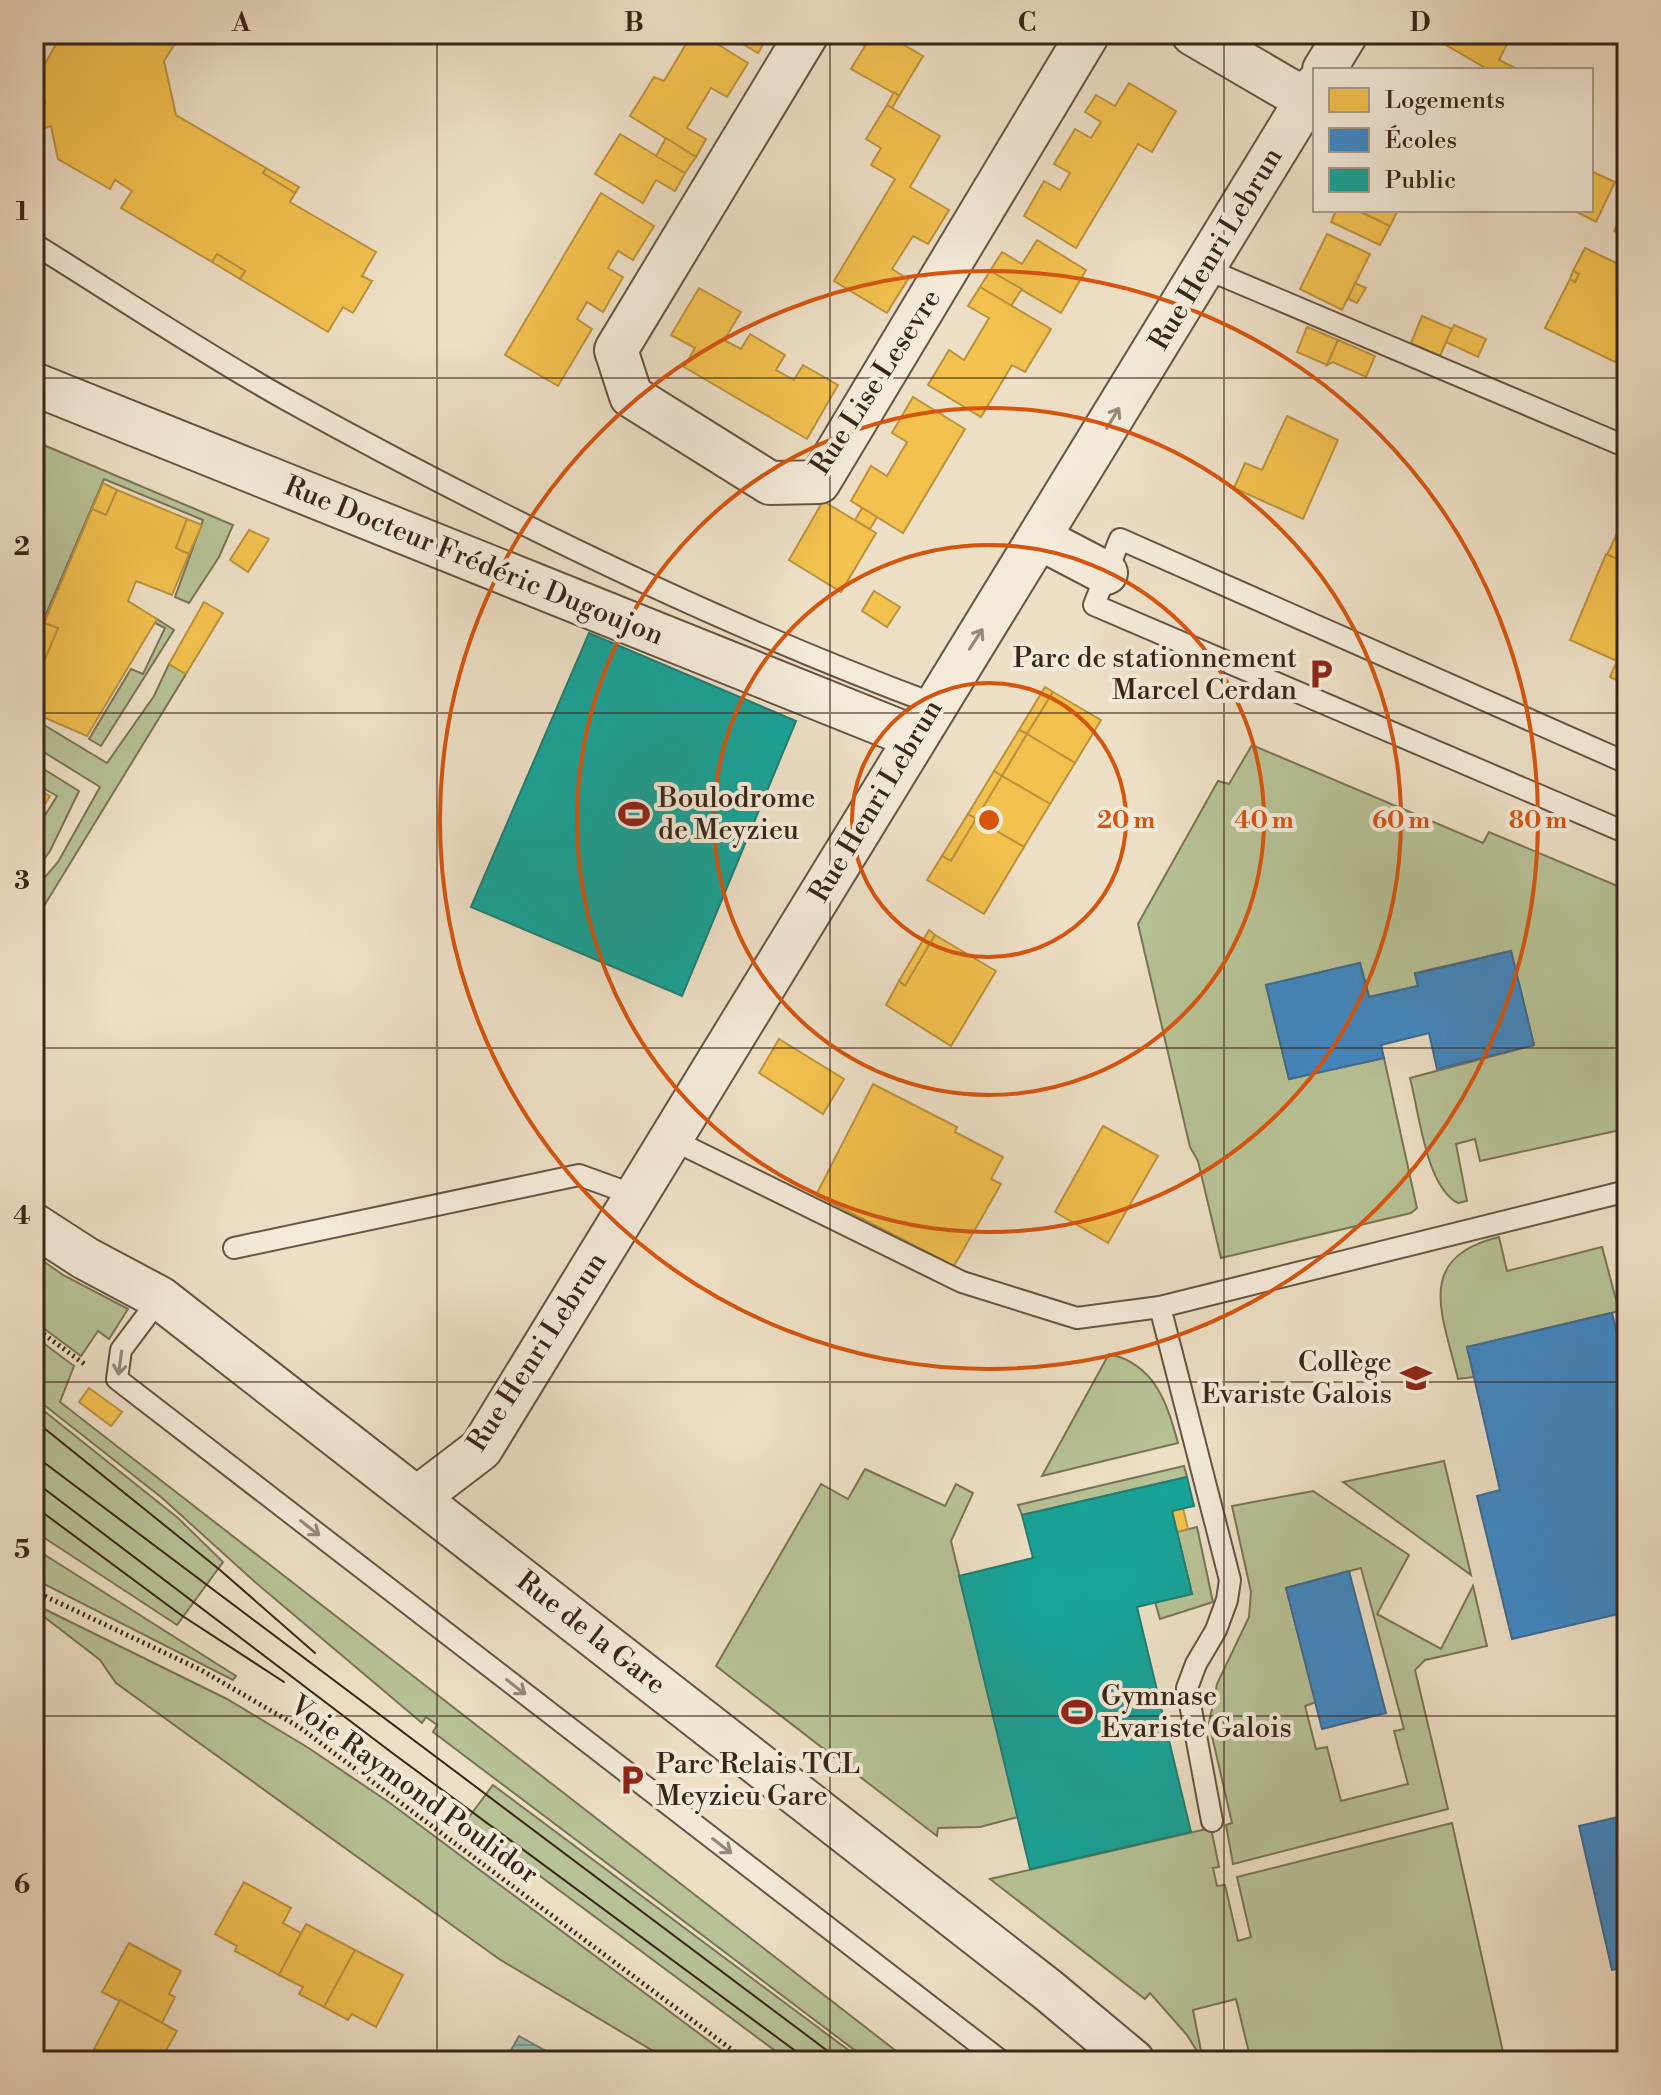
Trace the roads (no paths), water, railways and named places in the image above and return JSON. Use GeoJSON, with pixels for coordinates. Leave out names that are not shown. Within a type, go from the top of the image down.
{"type":"FeatureCollection","features":[{"type":"Feature","properties":{"kind":"street","name":"Rue Lise Lesevre"},"geometry":{"type":"LineString","coordinates":[[807,34],[616,350],[631,396],[770,483],[819,482],[1088,34]]}},
{"type":"Feature","properties":{"kind":"street"},"geometry":{"type":"LineString","coordinates":[[1193,34],[1313,84]]}},
{"type":"Feature","properties":{"kind":"street","name":"Rue Henri Lebrun"},"geometry":{"type":"LineString","coordinates":[[1325,68],[1346,34]]}},
{"type":"Feature","properties":{"kind":"street","name":"Rue Henri Lebrun"},"geometry":{"type":"LineString","coordinates":[[418,1497],[481,1449],[924,721],[1041,539],[1313,88]]}},
{"type":"Feature","properties":{"kind":"street","name":"Rue Docteur Frédéric Dugoujon"},"geometry":{"type":"LineString","coordinates":[[34,384],[924,721]]}},
{"type":"Feature","properties":{"kind":"street"},"geometry":{"type":"LineString","coordinates":[[1041,539],[1106,573]]}},
{"type":"Feature","properties":{"kind":"street","name":"Rue de la Gare"},"geometry":{"type":"LineString","coordinates":[[34,1225],[85,1258],[160,1298],[1097,2028],[1133,2061]]}},
{"type":"Feature","properties":{"kind":"lane"},"geometry":{"type":"LineString","coordinates":[[34,244],[284,398],[499,515],[856,675],[924,721]]}},
{"type":"Feature","properties":{"kind":"lane"},"geometry":{"type":"LineString","coordinates":[[1204,268],[1627,447]]}},
{"type":"Feature","properties":{"kind":"lane"},"geometry":{"type":"LineString","coordinates":[[1627,763],[1120,539],[1094,605],[1627,833]]}},
{"type":"Feature","properties":{"kind":"lane"},"geometry":{"type":"LineString","coordinates":[[671,1139],[962,1282],[1077,1318],[1160,1307],[1627,1191]]}},
{"type":"Feature","properties":{"kind":"lane"},"geometry":{"type":"LineString","coordinates":[[234,1248],[579,1175],[637,1196]]}},
{"type":"Feature","properties":{"kind":"lane"},"geometry":{"type":"LineString","coordinates":[[160,1298],[121,1350],[117,1379],[1001,2061]]}},
{"type":"Feature","properties":{"kind":"lane"},"geometry":{"type":"LineString","coordinates":[[1160,1307],[1230,1580],[1227,1600],[1216,1630],[1196,1664],[1187,1688],[1212,1821]]}},
{"type":"Feature","properties":{"kind":"water"},"geometry":{"type":"Polygon","coordinates":[[[519,2036],[555,2056],[557,2061],[505,2061],[519,2036]]]}},
{"type":"Feature","properties":{"kind":"tram line"},"geometry":{"type":"LineString","coordinates":[[34,1420],[220,1570],[315,1653]]}},
{"type":"Feature","properties":{"kind":"tram line"},"geometry":{"type":"LineString","coordinates":[[34,1455],[841,2061]]}},
{"type":"Feature","properties":{"kind":"tram line"},"geometry":{"type":"LineString","coordinates":[[34,1481],[391,1752],[809,2061]]}},
{"type":"Feature","properties":{"kind":"tram line"},"geometry":{"type":"LineString","coordinates":[[34,1506],[181,1615],[284,1682]]}},
{"type":"Feature","properties":{"kind":"place","name":"Parc de stationnement Marcel Cerdan"},"geometry":{"type":"Point","coordinates":[1321,674]}},
{"type":"Feature","properties":{"kind":"place","name":"Boulodrome de Meyzieu"},"geometry":{"type":"Point","coordinates":[634,814]}},
{"type":"Feature","properties":{"kind":"place","name":"Collège Evariste Galois"},"geometry":{"type":"Point","coordinates":[1416,1378]}},
{"type":"Feature","properties":{"kind":"place","name":"Gymnase Evariste Galois"},"geometry":{"type":"Point","coordinates":[1077,1712]}},
{"type":"Feature","properties":{"kind":"place","name":"Parc Relais TCL Meyzieu Gare"},"geometry":{"type":"Point","coordinates":[632,1780]}}]}
